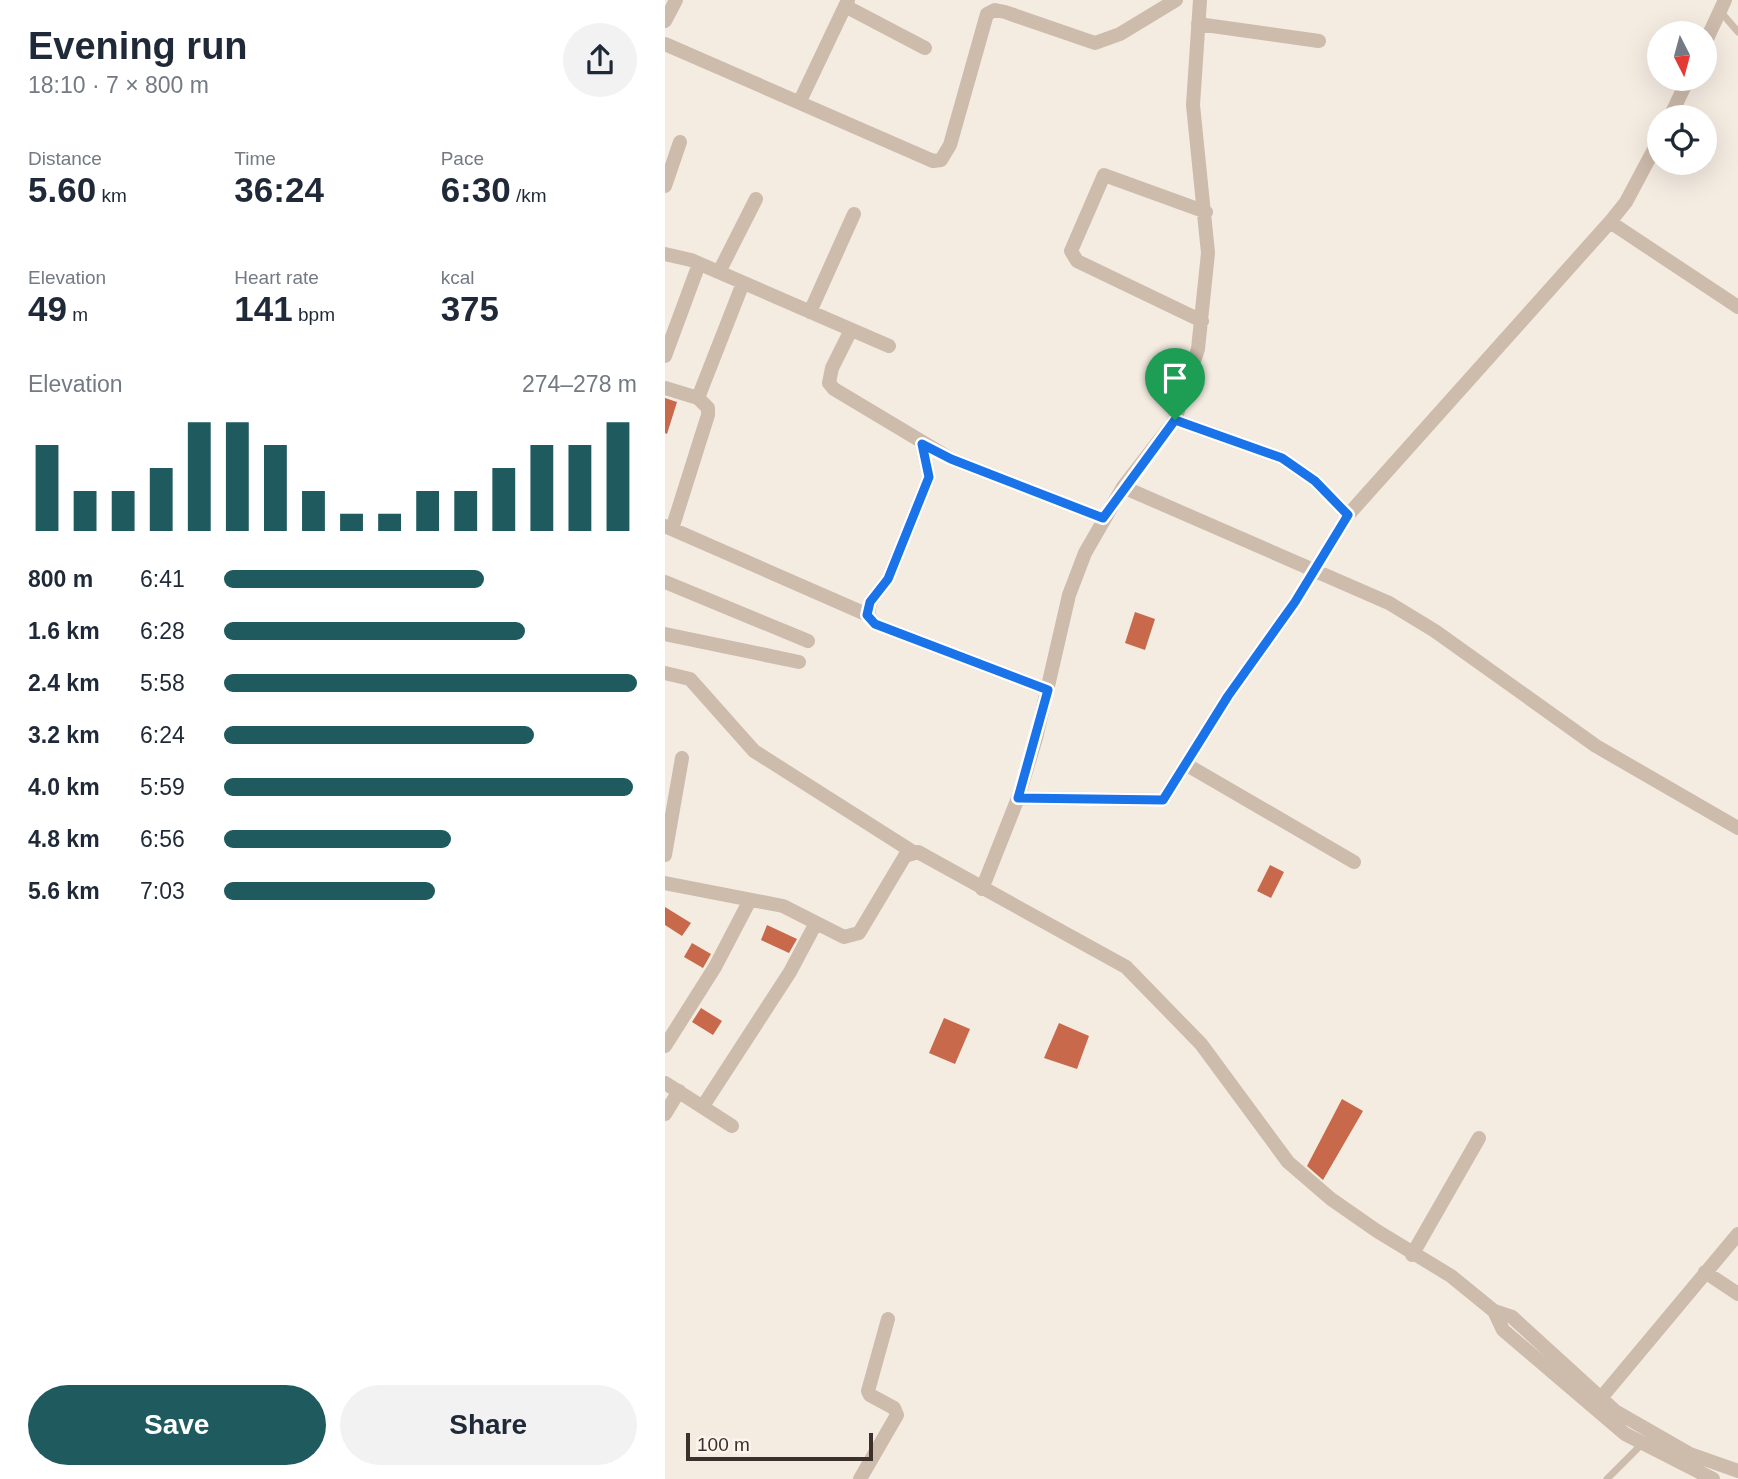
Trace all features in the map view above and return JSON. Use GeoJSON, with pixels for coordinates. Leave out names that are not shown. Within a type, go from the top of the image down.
{"type":"FeatureCollection","features":[{"type":"Feature","properties":{"kind":"street"},"geometry":{"type":"LineString","coordinates":[[665,21],[676,0]]}},
{"type":"Feature","properties":{"kind":"street"},"geometry":{"type":"LineString","coordinates":[[665,44],[800,101],[920,157],[941,160],[950,145],[987,14],[995,10],[1005,12],[1095,43],[1120,34],[1176,0]]}},
{"type":"Feature","properties":{"kind":"street"},"geometry":{"type":"LineString","coordinates":[[982,889],[1018,798],[1048,690],[1069,595],[1093,535],[1123,487],[1175,420],[1195,359],[1208,271],[1206,212],[1193,105],[1200,0]]}},
{"type":"Feature","properties":{"kind":"street"},"geometry":{"type":"LineString","coordinates":[[800,101],[846,3],[925,48]]}},
{"type":"Feature","properties":{"kind":"street"},"geometry":{"type":"LineString","coordinates":[[1715,21],[1722,5]]}},
{"type":"Feature","properties":{"kind":"street"},"geometry":{"type":"LineString","coordinates":[[1198,24],[1319,41]]}},
{"type":"Feature","properties":{"kind":"street"},"geometry":{"type":"LineString","coordinates":[[665,186],[680,142]]}},
{"type":"Feature","properties":{"kind":"street"},"geometry":{"type":"LineString","coordinates":[[1018,798],[1163,800],[1228,696],[1295,602],[1348,515],[1610,222],[1626,202],[1647,163]]}},
{"type":"Feature","properties":{"kind":"street"},"geometry":{"type":"LineString","coordinates":[[1202,321],[1077,261],[1071,251],[1104,175],[1206,212]]}},
{"type":"Feature","properties":{"kind":"street"},"geometry":{"type":"LineString","coordinates":[[719,272],[756,199]]}},
{"type":"Feature","properties":{"kind":"street"},"geometry":{"type":"LineString","coordinates":[[810,312],[854,214]]}},
{"type":"Feature","properties":{"kind":"street"},"geometry":{"type":"LineString","coordinates":[[1610,222],[1738,307]]}},
{"type":"Feature","properties":{"kind":"street"},"geometry":{"type":"LineString","coordinates":[[665,254],[719,272],[889,346]]}},
{"type":"Feature","properties":{"kind":"street"},"geometry":{"type":"LineString","coordinates":[[665,356],[699,264]]}},
{"type":"Feature","properties":{"kind":"street"},"geometry":{"type":"LineString","coordinates":[[698,398],[743,283]]}},
{"type":"Feature","properties":{"kind":"street"},"geometry":{"type":"LineString","coordinates":[[851,330],[832,368],[829,383],[922,444],[951,459],[1103,518]]}},
{"type":"Feature","properties":{"kind":"street"},"geometry":{"type":"LineString","coordinates":[[665,388],[698,398],[709,411],[669,527],[867,615],[875,624],[1048,690]]}},
{"type":"Feature","properties":{"kind":"street"},"geometry":{"type":"LineString","coordinates":[[1175,420],[1282,458],[1315,481],[1348,515]]}},
{"type":"Feature","properties":{"kind":"street"},"geometry":{"type":"LineString","coordinates":[[867,615],[870,602],[888,579],[929,477],[922,444]]}},
{"type":"Feature","properties":{"kind":"street"},"geometry":{"type":"LineString","coordinates":[[1123,487],[1314,569],[1409,615],[1596,746],[1738,828]]}},
{"type":"Feature","properties":{"kind":"street"},"geometry":{"type":"LineString","coordinates":[[665,582],[809,641]]}},
{"type":"Feature","properties":{"kind":"street"},"geometry":{"type":"LineString","coordinates":[[665,634],[799,662]]}},
{"type":"Feature","properties":{"kind":"street"},"geometry":{"type":"LineString","coordinates":[[665,673],[690,679],[754,751],[912,852],[1126,967],[1201,1044],[1288,1162],[1331,1199],[1412,1255],[1451,1276],[1494,1311],[1512,1317],[1615,1411],[1691,1454],[1738,1471]]}},
{"type":"Feature","properties":{"kind":"street"},"geometry":{"type":"LineString","coordinates":[[665,855],[682,758]]}},
{"type":"Feature","properties":{"kind":"street"},"geometry":{"type":"LineString","coordinates":[[1187,765],[1354,862]]}},
{"type":"Feature","properties":{"kind":"street"},"geometry":{"type":"LineString","coordinates":[[665,883],[783,906],[844,937],[859,933],[905,856],[912,852]]}},
{"type":"Feature","properties":{"kind":"street"},"geometry":{"type":"LineString","coordinates":[[665,1046],[715,967],[750,900]]}},
{"type":"Feature","properties":{"kind":"street"},"geometry":{"type":"LineString","coordinates":[[703,1106],[790,972],[816,923]]}},
{"type":"Feature","properties":{"kind":"street"},"geometry":{"type":"LineString","coordinates":[[665,1083],[732,1126]]}},
{"type":"Feature","properties":{"kind":"street"},"geometry":{"type":"LineString","coordinates":[[665,1114],[679,1091]]}},
{"type":"Feature","properties":{"kind":"street"},"geometry":{"type":"LineString","coordinates":[[1412,1255],[1479,1138]]}},
{"type":"Feature","properties":{"kind":"street"},"geometry":{"type":"LineString","coordinates":[[1601,1398],[1738,1234]]}},
{"type":"Feature","properties":{"kind":"street"},"geometry":{"type":"LineString","coordinates":[[1706,1272],[1738,1294]]}},
{"type":"Feature","properties":{"kind":"street"},"geometry":{"type":"LineString","coordinates":[[1494,1311],[1503,1330],[1625,1434],[1713,1479]]}},
{"type":"Feature","properties":{"kind":"street"},"geometry":{"type":"LineString","coordinates":[[860,1479],[897,1415],[894,1408],[870,1395],[869,1391],[888,1319]]}},
{"type":"Feature","properties":{"kind":"lane"},"geometry":{"type":"LineString","coordinates":[[1722,5],[1738,32]]}},
{"type":"Feature","properties":{"kind":"lane"},"geometry":{"type":"LineString","coordinates":[[1607,1479],[1642,1444]]}},
{"type":"Feature","properties":{"kind":"building"},"geometry":{"type":"Polygon","coordinates":[[[665,398],[677,402],[667,434],[665,433],[665,398]]]}},
{"type":"Feature","properties":{"kind":"building"},"geometry":{"type":"Polygon","coordinates":[[[1135,612],[1155,619],[1145,650],[1125,643],[1135,612]]]}},
{"type":"Feature","properties":{"kind":"building"},"geometry":{"type":"Polygon","coordinates":[[[1270,865],[1284,872],[1271,898],[1257,891],[1270,865]]]}},
{"type":"Feature","properties":{"kind":"building"},"geometry":{"type":"Polygon","coordinates":[[[665,907],[691,923],[682,936],[665,925],[665,907]]]}},
{"type":"Feature","properties":{"kind":"building"},"geometry":{"type":"Polygon","coordinates":[[[767,925],[797,939],[789,953],[761,940],[767,925]]]}},
{"type":"Feature","properties":{"kind":"building"},"geometry":{"type":"Polygon","coordinates":[[[692,943],[711,954],[703,968],[684,957],[692,943]]]}},
{"type":"Feature","properties":{"kind":"building"},"geometry":{"type":"Polygon","coordinates":[[[701,1008],[722,1021],[713,1035],[692,1022],[701,1008]]]}},
{"type":"Feature","properties":{"kind":"building"},"geometry":{"type":"Polygon","coordinates":[[[944,1018],[970,1029],[955,1064],[929,1053],[944,1018]]]}},
{"type":"Feature","properties":{"kind":"building"},"geometry":{"type":"Polygon","coordinates":[[[1059,1023],[1089,1036],[1077,1069],[1044,1058],[1059,1023]]]}},
{"type":"Feature","properties":{"kind":"building"},"geometry":{"type":"Polygon","coordinates":[[[1342,1099],[1363,1111],[1323,1180],[1307,1166],[1342,1099]]]}},
{"type":"Feature","properties":{"kind":"route"},"geometry":{"type":"LineString","coordinates":[[1175,420],[1282,458],[1315,481],[1348,515],[1295,602],[1228,696],[1170,793],[1163,800],[1155,802],[1018,798],[1048,690],[875,624],[867,615],[870,602],[888,579],[929,477],[922,444],[951,459],[1103,518],[1123,487],[1175,420]]}}]}
